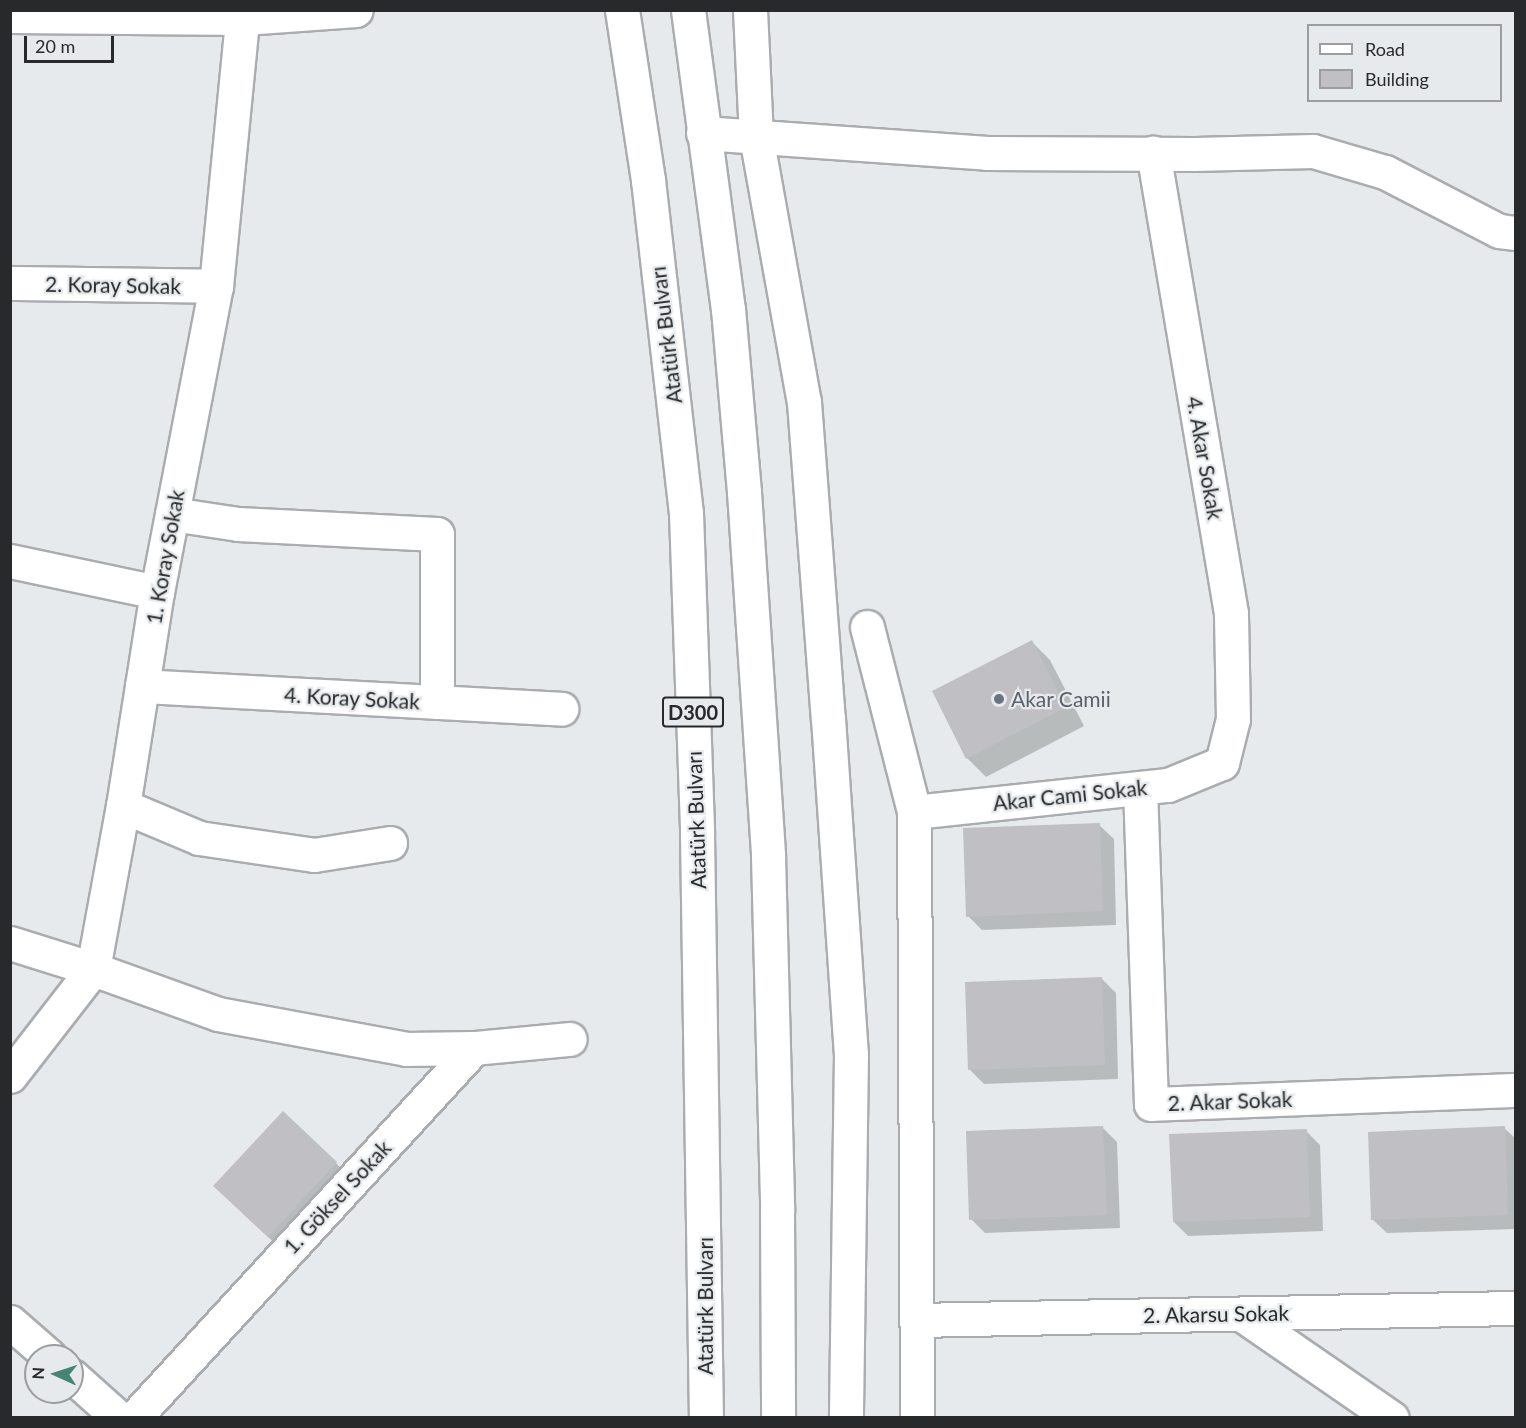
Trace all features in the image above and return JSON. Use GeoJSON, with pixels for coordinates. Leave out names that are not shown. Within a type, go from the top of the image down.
{"type":"FeatureCollection","features":[{"type":"Feature","properties":{"kind":"main road"},"geometry":{"type":"LineString","coordinates":[[30,14],[244,14],[356,10]]}},
{"type":"Feature","properties":{"kind":"main road"},"geometry":{"type":"LineString","coordinates":[[688,10],[729,320],[745,504],[768,856],[777,1211],[778,1418]]}},
{"type":"Feature","properties":{"kind":"main road"},"geometry":{"type":"LineString","coordinates":[[750,10],[756,136],[804,402],[851,1054],[846,1418]]}},
{"type":"Feature","properties":{"kind":"main road","name":"Atatürk Bulvarı"},"geometry":{"type":"LineString","coordinates":[[622,11],[648,180],[687,513],[697,845],[706,1418]]}},
{"type":"Feature","properties":{"kind":"main road","name":"1. Koray Sokak"},"geometry":{"type":"LineString","coordinates":[[10,1076],[93,969],[123,806],[157,592],[216,286],[244,14]]}},
{"type":"Feature","properties":{"kind":"main road"},"geometry":{"type":"LineString","coordinates":[[703,133],[987,153],[1313,151],[1385,172],[1499,231],[1515,233]]}},
{"type":"Feature","properties":{"kind":"main road","name":"4. Akar Sokak"},"geometry":{"type":"LineString","coordinates":[[1153,153],[1232,613],[1233,719],[1222,763]]}},
{"type":"Feature","properties":{"kind":"main road","name":"2. Koray Sokak"},"geometry":{"type":"LineString","coordinates":[[10,283],[216,286]]}},
{"type":"Feature","properties":{"kind":"main road"},"geometry":{"type":"LineString","coordinates":[[172,514],[237,524],[437,534],[437,702]]}},
{"type":"Feature","properties":{"kind":"main road"},"geometry":{"type":"LineString","coordinates":[[10,561],[157,592]]}},
{"type":"Feature","properties":{"kind":"main road"},"geometry":{"type":"LineString","coordinates":[[867,627],[914,812],[917,1418]]}},
{"type":"Feature","properties":{"kind":"main road","name":"4. Koray Sokak"},"geometry":{"type":"LineString","coordinates":[[142,686],[561,709]]}},
{"type":"Feature","properties":{"kind":"main road","name":"Akar Cami Sokak"},"geometry":{"type":"LineString","coordinates":[[914,812],[1168,785],[1222,763]]}},
{"type":"Feature","properties":{"kind":"main road","name":"2. Akar Sokak"},"geometry":{"type":"LineString","coordinates":[[1140,788],[1151,1104],[1515,1090]]}},
{"type":"Feature","properties":{"kind":"main road"},"geometry":{"type":"LineString","coordinates":[[123,806],[199,838],[314,855],[390,843]]}},
{"type":"Feature","properties":{"kind":"main road"},"geometry":{"type":"LineString","coordinates":[[10,944],[93,969],[218,1014],[406,1050],[570,1039]]}},
{"type":"Feature","properties":{"kind":"main road","name":"1. Göksel Sokak"},"geometry":{"type":"LineString","coordinates":[[134,1418],[474,1047]]}},
{"type":"Feature","properties":{"kind":"main road","name":"2. Akarsu Sokak"},"geometry":{"type":"LineString","coordinates":[[916,1320],[1515,1308]]}},
{"type":"Feature","properties":{"kind":"main road"},"geometry":{"type":"LineString","coordinates":[[1241,1314],[1392,1418]]}},
{"type":"Feature","properties":{"kind":"main road"},"geometry":{"type":"LineString","coordinates":[[10,1322],[35,1344]]}},
{"type":"Feature","properties":{"kind":"main road"},"geometry":{"type":"LineString","coordinates":[[84,1387],[119,1418]]}},
{"type":"Feature","properties":{"kind":"building","name":"Akar Camii"},"geometry":{"type":"Polygon","coordinates":[[[1032,640],[1066,707],[966,759],[932,691],[1032,640]]]}},
{"type":"Feature","properties":{"kind":"building"},"geometry":{"type":"Polygon","coordinates":[[[1100,823],[1103,911],[966,917],[963,828],[1100,823]]]}},
{"type":"Feature","properties":{"kind":"building"},"geometry":{"type":"Polygon","coordinates":[[[1102,977],[1105,1065],[968,1070],[965,982],[1102,977]]]}},
{"type":"Feature","properties":{"kind":"building"},"geometry":{"type":"Polygon","coordinates":[[[283,1111],[337,1162],[268,1237],[213,1186],[283,1111]]]}},
{"type":"Feature","properties":{"kind":"building"},"geometry":{"type":"Polygon","coordinates":[[[1103,1126],[1107,1215],[969,1220],[966,1131],[1103,1126]]]}},
{"type":"Feature","properties":{"kind":"building"},"geometry":{"type":"Polygon","coordinates":[[[1505,1126],[1508,1215],[1371,1220],[1368,1132],[1505,1126]]]}},
{"type":"Feature","properties":{"kind":"building"},"geometry":{"type":"Polygon","coordinates":[[[1307,1129],[1310,1217],[1173,1222],[1169,1134],[1307,1129]]]}},
{"type":"Feature","properties":{"kind":"place","name":"Akar Camii"},"geometry":{"type":"Point","coordinates":[999,699]}}]}
